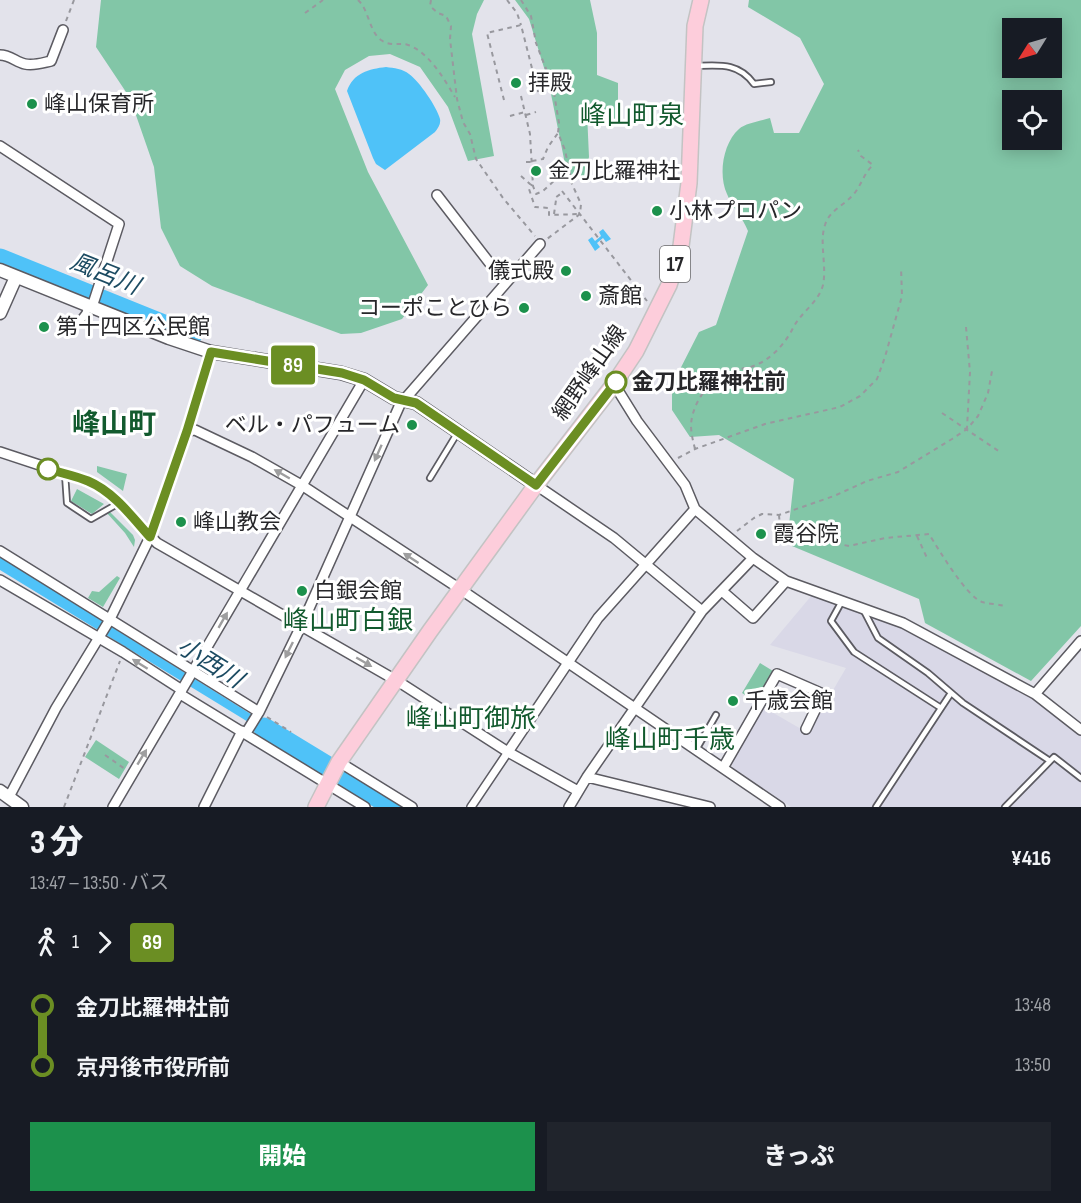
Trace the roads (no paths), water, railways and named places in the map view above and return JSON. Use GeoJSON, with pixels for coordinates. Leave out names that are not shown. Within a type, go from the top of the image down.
{"type":"FeatureCollection","features":[{"type":"Feature","properties":{"kind":"main road","name":"網野峰山線"},"geometry":{"type":"LineString","coordinates":[[316,807],[339,764],[460,589],[614,384],[636,351],[669,285],[681,246],[689,183],[695,26],[700,0]]}},
{"type":"Feature","properties":{"kind":"street"},"geometry":{"type":"LineString","coordinates":[[0,55],[6,55],[23,64],[38,65],[51,61],[63,30]]}},
{"type":"Feature","properties":{"kind":"street"},"geometry":{"type":"LineString","coordinates":[[0,146],[119,224],[90,306],[80,321]]}},
{"type":"Feature","properties":{"kind":"street"},"geometry":{"type":"LineString","coordinates":[[437,195],[505,283]]}},
{"type":"Feature","properties":{"kind":"street"},"geometry":{"type":"LineString","coordinates":[[204,807],[246,730],[258,713],[301,625],[403,400],[540,244]]}},
{"type":"Feature","properties":{"kind":"street"},"geometry":{"type":"LineString","coordinates":[[0,270],[169,338],[211,352],[342,373],[364,380],[394,398],[416,403],[534,488],[614,538],[702,611]]}},
{"type":"Feature","properties":{"kind":"street"},"geometry":{"type":"LineString","coordinates":[[0,313],[16,277]]}},
{"type":"Feature","properties":{"kind":"street"},"geometry":{"type":"LineString","coordinates":[[22,807],[4,794],[109,620],[150,537],[187,431],[211,352]]}},
{"type":"Feature","properties":{"kind":"street"},"geometry":{"type":"LineString","coordinates":[[112,807],[364,380]]}},
{"type":"Feature","properties":{"kind":"street"},"geometry":{"type":"LineString","coordinates":[[614,384],[637,421],[685,485],[696,509],[753,558],[786,581],[903,623],[1035,694],[1081,730]]}},
{"type":"Feature","properties":{"kind":"street"},"geometry":{"type":"LineString","coordinates":[[187,431],[195,430],[252,457],[303,486],[460,589],[776,806]]}},
{"type":"Feature","properties":{"kind":"street"},"geometry":{"type":"LineString","coordinates":[[0,452],[100,487],[119,503],[150,537],[396,681],[508,752],[578,791]]}},
{"type":"Feature","properties":{"kind":"street"},"geometry":{"type":"LineString","coordinates":[[471,807],[598,618],[696,509]]}},
{"type":"Feature","properties":{"kind":"street"},"geometry":{"type":"LineString","coordinates":[[0,551],[258,713]]}},
{"type":"Feature","properties":{"kind":"street"},"geometry":{"type":"LineString","coordinates":[[569,807],[587,777],[702,611],[753,558]]}},
{"type":"Feature","properties":{"kind":"street"},"geometry":{"type":"LineString","coordinates":[[0,580],[99,637],[328,781],[365,807]]}},
{"type":"Feature","properties":{"kind":"street"},"geometry":{"type":"LineString","coordinates":[[722,591],[753,618],[786,581]]}},
{"type":"Feature","properties":{"kind":"street"},"geometry":{"type":"LineString","coordinates":[[1035,694],[1081,641]]}},
{"type":"Feature","properties":{"kind":"street"},"geometry":{"type":"LineString","coordinates":[[723,768],[777,674],[823,694],[806,729]]}},
{"type":"Feature","properties":{"kind":"street"},"geometry":{"type":"LineString","coordinates":[[339,764],[412,807]]}},
{"type":"Feature","properties":{"kind":"street"},"geometry":{"type":"LineString","coordinates":[[587,777],[710,807]]}},
{"type":"Feature","properties":{"kind":"lane"},"geometry":{"type":"LineString","coordinates":[[694,66],[733,67],[746,73],[754,84],[771,82]]}},
{"type":"Feature","properties":{"kind":"lane"},"geometry":{"type":"LineString","coordinates":[[430,478],[458,432]]}},
{"type":"Feature","properties":{"kind":"lane"},"geometry":{"type":"LineString","coordinates":[[65,474],[67,503],[91,519],[119,503]]}},
{"type":"Feature","properties":{"kind":"lane"},"geometry":{"type":"LineString","coordinates":[[842,601],[831,621],[854,652],[941,708]]}},
{"type":"Feature","properties":{"kind":"lane"},"geometry":{"type":"LineString","coordinates":[[862,609],[878,638],[951,693],[1050,761]]}},
{"type":"Feature","properties":{"kind":"lane"},"geometry":{"type":"LineString","coordinates":[[876,807],[951,693]]}},
{"type":"Feature","properties":{"kind":"lane"},"geometry":{"type":"LineString","coordinates":[[696,750],[716,715]]}},
{"type":"Feature","properties":{"kind":"lane"},"geometry":{"type":"LineString","coordinates":[[1005,807],[1054,757],[1081,778]]}},
{"type":"Feature","properties":{"kind":"water"},"geometry":{"type":"Polygon","coordinates":[[[386,67],[407,72],[413,77],[432,101],[440,121],[435,132],[385,170],[376,164],[373,158],[347,91],[357,76],[386,67]]]}},
{"type":"Feature","properties":{"kind":"water"},"geometry":{"type":"Polygon","coordinates":[[[603,229],[611,239],[606,242],[603,238],[597,243],[600,247],[595,251],[588,240],[592,237],[595,241],[601,236],[599,232],[603,229]]]}},
{"type":"Feature","properties":{"kind":"water"},"geometry":{"type":"Polygon","coordinates":[[[0,557],[289,738],[286,745],[0,570],[0,557]]]}},
{"type":"Feature","properties":{"kind":"waterway","name":"風呂川"},"geometry":{"type":"LineString","coordinates":[[0,259],[191,336]]}},
{"type":"Feature","properties":{"kind":"waterway","name":"小西川"},"geometry":{"type":"LineString","coordinates":[[264,728],[394,807]]}},
{"type":"Feature","properties":{"kind":"place","name":"拝殿"},"geometry":{"type":"Point","coordinates":[516,83]}},
{"type":"Feature","properties":{"kind":"place","name":"峰山保育所"},"geometry":{"type":"Point","coordinates":[32,104]}},
{"type":"Feature","properties":{"kind":"place","name":"金刀比羅神社"},"geometry":{"type":"Point","coordinates":[536,171]}},
{"type":"Feature","properties":{"kind":"place","name":"小林プロパン"},"geometry":{"type":"Point","coordinates":[657,211]}},
{"type":"Feature","properties":{"kind":"place","name":"儀式殿"},"geometry":{"type":"Point","coordinates":[566,271]}},
{"type":"Feature","properties":{"kind":"place","name":"斎館"},"geometry":{"type":"Point","coordinates":[586,296]}},
{"type":"Feature","properties":{"kind":"place","name":"コーポことひら"},"geometry":{"type":"Point","coordinates":[524,308]}},
{"type":"Feature","properties":{"kind":"place","name":"第十四区公民館"},"geometry":{"type":"Point","coordinates":[44,327]}},
{"type":"Feature","properties":{"kind":"place","name":"金刀比羅神社前"},"geometry":{"type":"Point","coordinates":[616,382]}},
{"type":"Feature","properties":{"kind":"place","name":"ベル・パフューム"},"geometry":{"type":"Point","coordinates":[412,425]}},
{"type":"Feature","properties":{"kind":"place","name":"峰山教会"},"geometry":{"type":"Point","coordinates":[181,522]}},
{"type":"Feature","properties":{"kind":"place","name":"霞谷院"},"geometry":{"type":"Point","coordinates":[761,534]}},
{"type":"Feature","properties":{"kind":"place","name":"白銀会館"},"geometry":{"type":"Point","coordinates":[302,591]}},
{"type":"Feature","properties":{"kind":"place","name":"千歳会館"},"geometry":{"type":"Point","coordinates":[733,701]}},
{"type":"Feature","properties":{"kind":"district","name":"峰山町泉"},"geometry":{"type":"Point","coordinates":[632,116]}},
{"type":"Feature","properties":{"kind":"district","name":"峰山町"},"geometry":{"type":"Point","coordinates":[114,424]}},
{"type":"Feature","properties":{"kind":"district","name":"峰山町白銀"},"geometry":{"type":"Point","coordinates":[348,621]}},
{"type":"Feature","properties":{"kind":"district","name":"峰山町御旅"},"geometry":{"type":"Point","coordinates":[471,719]}},
{"type":"Feature","properties":{"kind":"district","name":"峰山町千歳"},"geometry":{"type":"Point","coordinates":[670,740]}}]}
